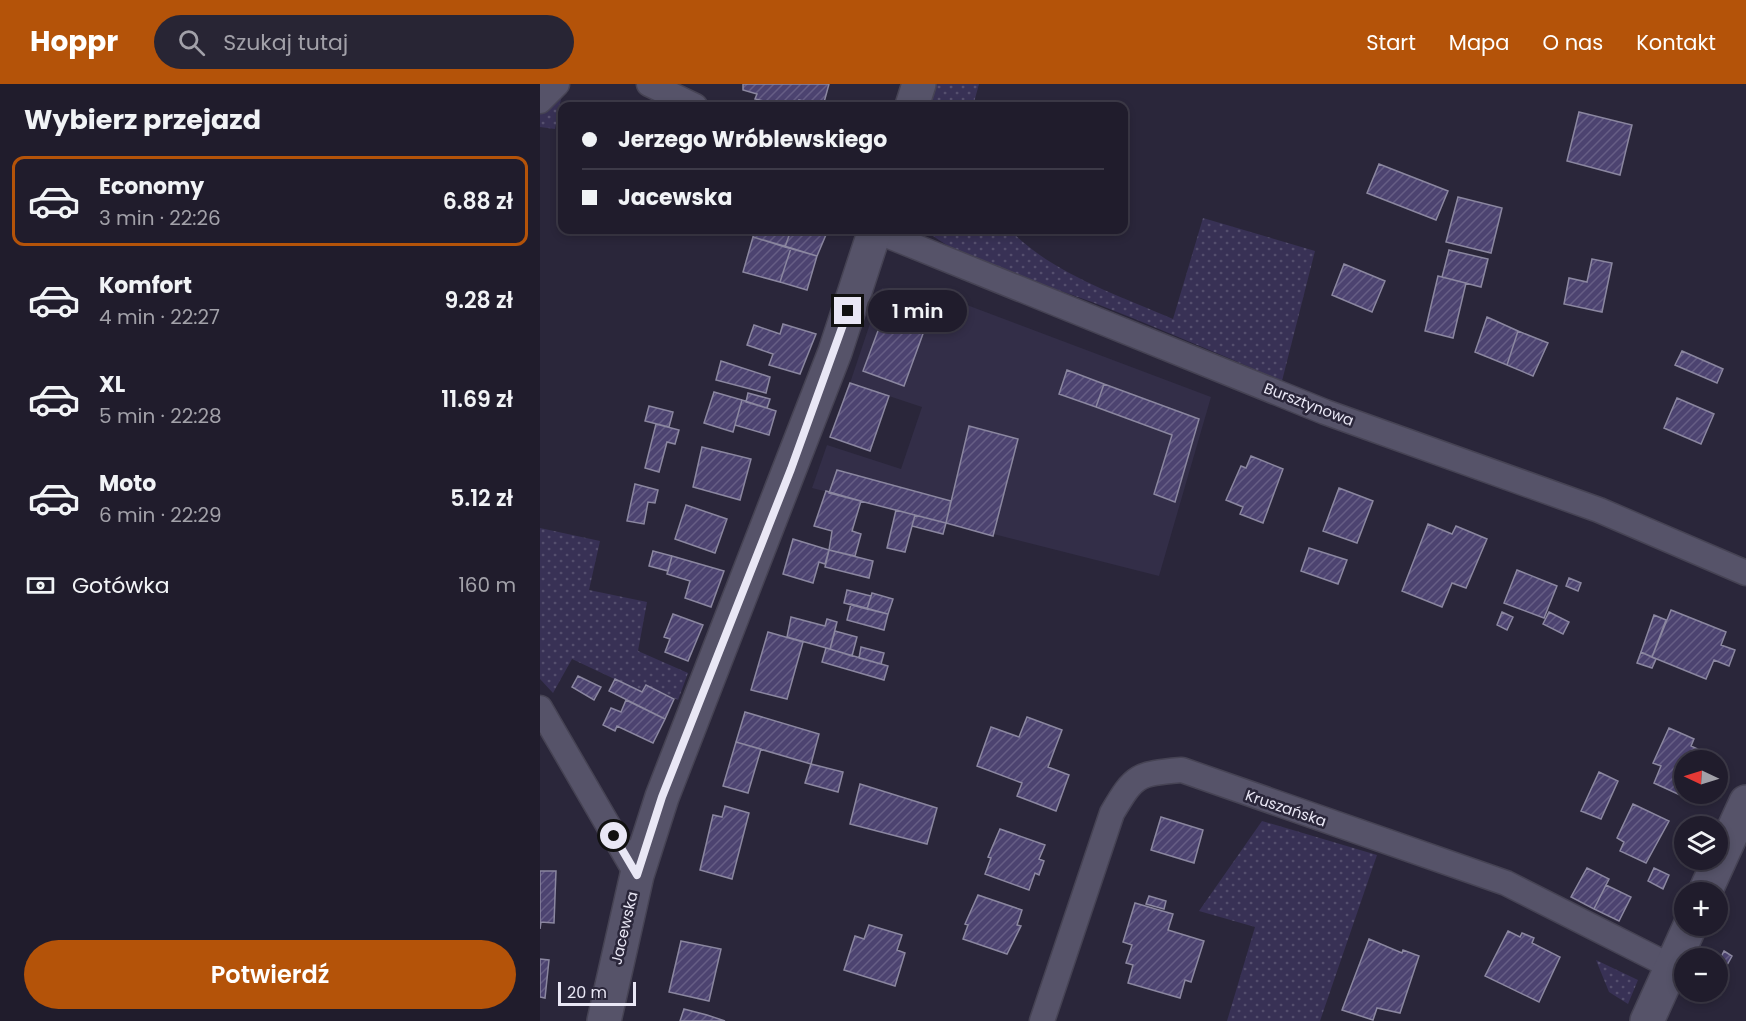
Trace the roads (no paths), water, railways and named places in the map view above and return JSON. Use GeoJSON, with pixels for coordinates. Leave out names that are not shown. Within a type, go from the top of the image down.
{"type":"FeatureCollection","features":[{"type":"Feature","properties":{"kind":"street"},"geometry":{"type":"LineString","coordinates":[[540,101],[557,84]]}},
{"type":"Feature","properties":{"kind":"street"},"geometry":{"type":"LineString","coordinates":[[649,84],[687,102]]}},
{"type":"Feature","properties":{"kind":"street"},"geometry":{"type":"LineString","coordinates":[[913,102],[919,84]]}},
{"type":"Feature","properties":{"kind":"street","name":"Jacewska"},"geometry":{"type":"LineString","coordinates":[[604,1021],[637,875],[662,797],[831,363],[873,234]]}},
{"type":"Feature","properties":{"kind":"street","name":"Bursztynowa"},"geometry":{"type":"LineString","coordinates":[[884,234],[1325,412],[1599,510],[1746,573]]}},
{"type":"Feature","properties":{"kind":"street"},"geometry":{"type":"LineString","coordinates":[[540,708],[637,875]]}},
{"type":"Feature","properties":{"kind":"street","name":"Kruszańska"},"geometry":{"type":"LineString","coordinates":[[1042,1021],[1113,813],[1129,783],[1151,773],[1182,770],[1506,882],[1672,967]]}},
{"type":"Feature","properties":{"kind":"street"},"geometry":{"type":"LineString","coordinates":[[1710,882],[1746,802]]}},
{"type":"Feature","properties":{"kind":"street"},"geometry":{"type":"LineString","coordinates":[[1647,1021],[1686,936]]}}]}
